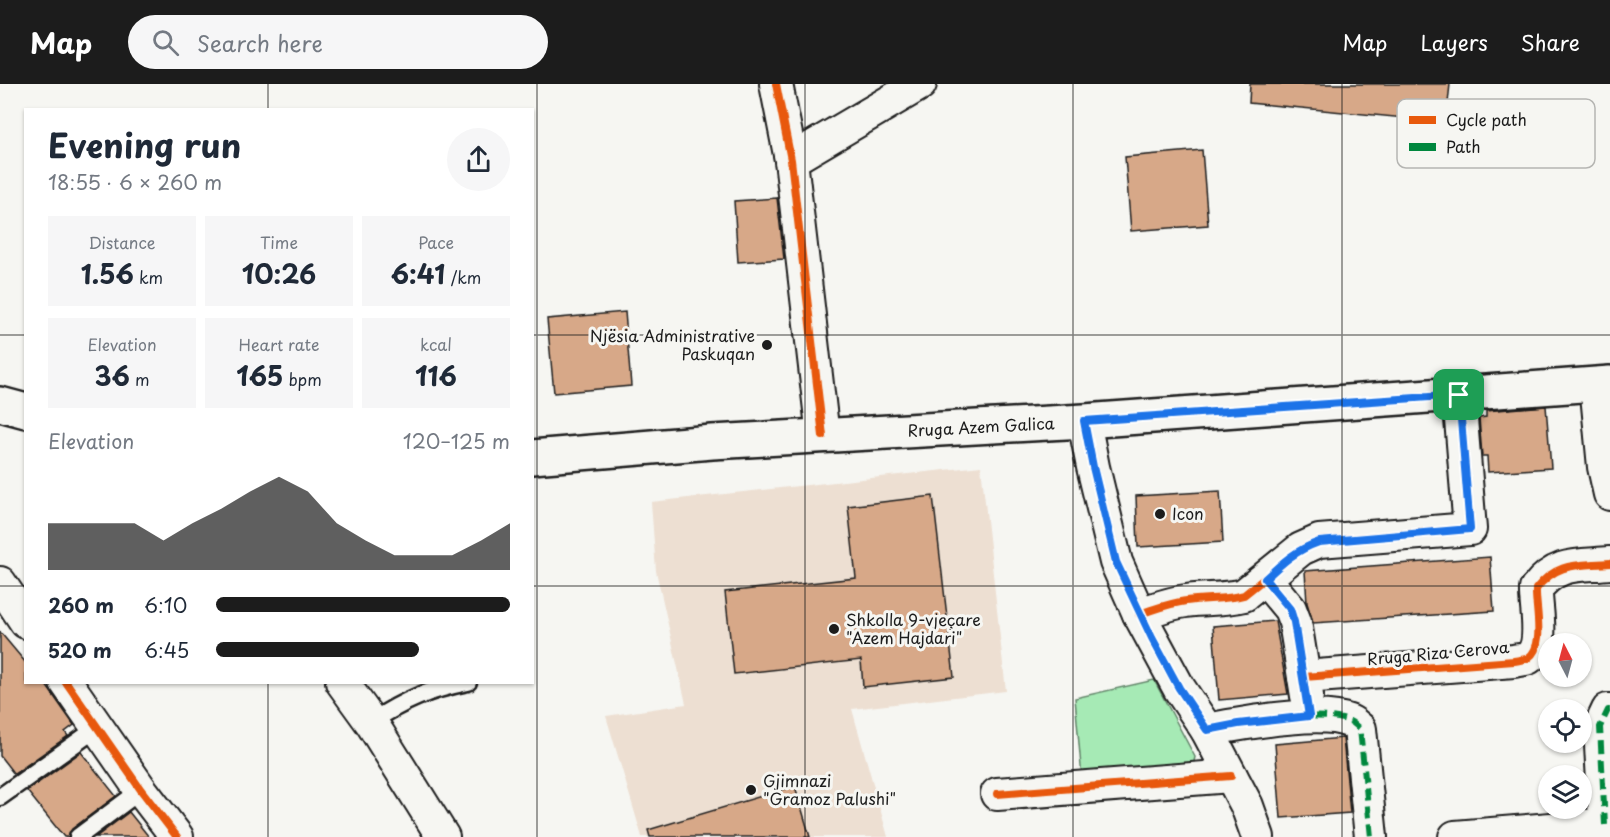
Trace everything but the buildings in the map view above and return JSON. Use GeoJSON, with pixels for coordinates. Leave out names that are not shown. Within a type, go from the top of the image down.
{"type":"FeatureCollection","features":[{"type":"Feature","properties":{"kind":"main road","name":"Rruga Azem Galica"},"geometry":{"type":"LineString","coordinates":[[534,456],[712,442],[1084,421],[1603,383]]}},
{"type":"Feature","properties":{"kind":"main road"},"geometry":{"type":"LineString","coordinates":[[0,404],[24,410]]}},
{"type":"Feature","properties":{"kind":"street"},"geometry":{"type":"LineString","coordinates":[[776,84],[791,160],[824,436]]}},
{"type":"Feature","properties":{"kind":"street"},"geometry":{"type":"LineString","coordinates":[[791,160],[920,84]]}},
{"type":"Feature","properties":{"kind":"street"},"geometry":{"type":"LineString","coordinates":[[1603,383],[1604,467],[1610,494]]}},
{"type":"Feature","properties":{"kind":"street"},"geometry":{"type":"LineString","coordinates":[[1139,614],[1165,605],[1244,595],[1301,549],[1319,542],[1470,529],[1459,395]]}},
{"type":"Feature","properties":{"kind":"street"},"geometry":{"type":"LineString","coordinates":[[1084,421],[1116,562],[1139,614],[1179,688],[1207,730],[1247,806],[1258,837]]}},
{"type":"Feature","properties":{"kind":"street","name":"Rruga Riza Cerova"},"geometry":{"type":"LineString","coordinates":[[1304,676],[1514,661],[1528,658],[1537,647],[1539,636],[1536,589],[1544,578],[1556,570],[1610,563]]}},
{"type":"Feature","properties":{"kind":"street"},"geometry":{"type":"LineString","coordinates":[[1265,579],[1290,609],[1304,676],[1309,716]]}},
{"type":"Feature","properties":{"kind":"street"},"geometry":{"type":"LineString","coordinates":[[0,582],[24,619]]}},
{"type":"Feature","properties":{"kind":"street"},"geometry":{"type":"LineString","coordinates":[[67,684],[96,728],[177,837]]}},
{"type":"Feature","properties":{"kind":"street"},"geometry":{"type":"LineString","coordinates":[[343,684],[371,722],[444,837]]}},
{"type":"Feature","properties":{"kind":"street"},"geometry":{"type":"LineString","coordinates":[[1455,837],[1607,829],[1600,727],[1610,710]]}},
{"type":"Feature","properties":{"kind":"street"},"geometry":{"type":"LineString","coordinates":[[1207,730],[1309,716],[1350,721],[1360,729],[1371,837]]}},
{"type":"Feature","properties":{"kind":"street"},"geometry":{"type":"LineString","coordinates":[[997,794],[1231,776]]}},
{"type":"Feature","properties":{"kind":"lane"},"geometry":{"type":"LineString","coordinates":[[371,722],[399,704],[426,693],[460,684]]}},
{"type":"Feature","properties":{"kind":"lane"},"geometry":{"type":"LineString","coordinates":[[0,797],[96,728]]}},
{"type":"Feature","properties":{"kind":"lane"},"geometry":{"type":"LineString","coordinates":[[78,837],[141,790]]}},
{"type":"Feature","properties":{"kind":"shaded area","name":"Shkolla 9-vjeçare \"Azem Hajdari\""},"geometry":{"type":"Polygon","coordinates":[[[981,466],[1006,691],[852,709],[888,837],[642,837],[606,716],[686,704],[656,571],[651,502],[981,466]]]}},
{"type":"Feature","properties":{"kind":"green space"},"geometry":{"type":"Polygon","coordinates":[[[1154,680],[1195,757],[1193,766],[1082,778],[1075,698],[1154,680]]]}},
{"type":"Feature","properties":{"kind":"marked path"},"geometry":{"type":"LineString","coordinates":[[1265,579],[1290,609],[1295,622],[1309,716]]}},
{"type":"Feature","properties":{"kind":"marked path"},"geometry":{"type":"LineString","coordinates":[[1605,825],[1600,727],[1610,710]]}},
{"type":"Feature","properties":{"kind":"marked path"},"geometry":{"type":"LineString","coordinates":[[1207,730],[1258,721],[1300,717],[1319,716],[1352,722],[1360,729],[1371,837]]}},
{"type":"Feature","properties":{"kind":"cycle path"},"geometry":{"type":"LineString","coordinates":[[776,84],[791,160],[823,436]]}},
{"type":"Feature","properties":{"kind":"cycle path"},"geometry":{"type":"LineString","coordinates":[[1139,614],[1180,602],[1244,595],[1301,549],[1319,541],[1470,529],[1459,395]]}},
{"type":"Feature","properties":{"kind":"cycle path"},"geometry":{"type":"LineString","coordinates":[[1304,677],[1526,659],[1537,645],[1536,589],[1560,569],[1578,565],[1610,563]]}},
{"type":"Feature","properties":{"kind":"cycle path"},"geometry":{"type":"LineString","coordinates":[[67,684],[141,790],[177,837]]}},
{"type":"Feature","properties":{"kind":"cycle path"},"geometry":{"type":"LineString","coordinates":[[997,794],[1231,776]]}},
{"type":"Feature","properties":{"kind":"place","name":"Njësia Administrative Paskuqan"},"geometry":{"type":"Point","coordinates":[767,345]}},
{"type":"Feature","properties":{"kind":"place","name":"Icon"},"geometry":{"type":"Point","coordinates":[1160,514]}},
{"type":"Feature","properties":{"kind":"place","name":"Shkolla 9-vjeçare \"Azem Hajdari\""},"geometry":{"type":"Point","coordinates":[834,629]}},
{"type":"Feature","properties":{"kind":"place","name":"Gjimnazi \"Gramoz Palushi\""},"geometry":{"type":"Point","coordinates":[751,790]}},
{"type":"Feature","properties":{"kind":"route"},"geometry":{"type":"LineString","coordinates":[[1459,395],[1470,529],[1319,542],[1301,549],[1284,561],[1265,579],[1290,609],[1304,676],[1309,716],[1207,730],[1179,688],[1139,614],[1116,562],[1084,421],[1459,395]]}}]}
